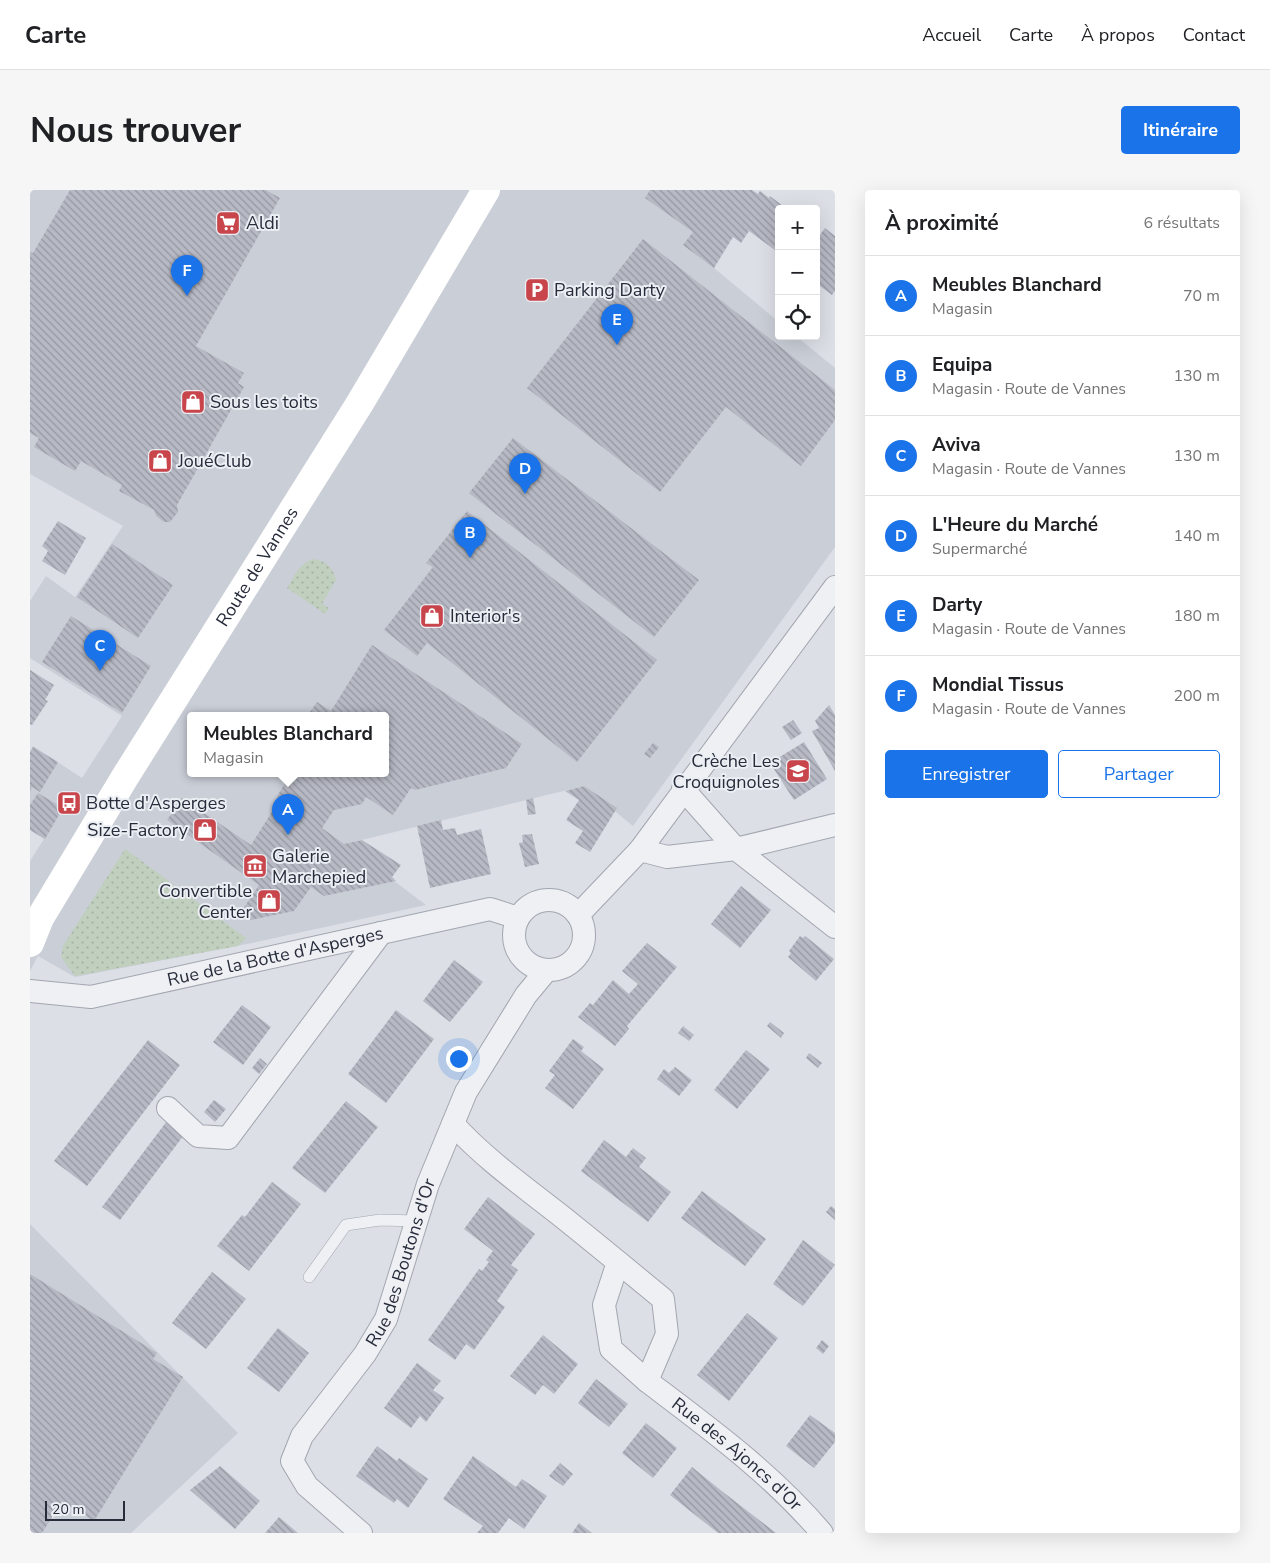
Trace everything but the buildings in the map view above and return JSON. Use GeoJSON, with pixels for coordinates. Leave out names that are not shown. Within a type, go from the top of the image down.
{"type":"FeatureCollection","features":[{"type":"Feature","properties":{"kind":"main road","name":"Route de Vannes"},"geometry":{"type":"LineString","coordinates":[[30,943],[40,918],[121,784],[360,403],[486,190]]}},
{"type":"Feature","properties":{"kind":"street"},"geometry":{"type":"LineString","coordinates":[[578,915],[640,850],[683,789],[835,587]]}},
{"type":"Feature","properties":{"kind":"street"},"geometry":{"type":"LineString","coordinates":[[683,789],[736,849],[835,928]]}},
{"type":"Feature","properties":{"kind":"street"},"geometry":{"type":"LineString","coordinates":[[640,850],[667,857],[736,849],[835,824]]}},
{"type":"Feature","properties":{"kind":"street"},"geometry":{"type":"LineString","coordinates":[[546,900],[558,901],[569,906],[578,915],[584,936],[582,948],[568,965],[558,970],[546,971],[535,968],[525,962],[518,953],[514,941],[514,930],[518,918],[525,909],[535,903],[546,900]]}},
{"type":"Feature","properties":{"kind":"street","name":"Rue de la Botte d'Asperges"},"geometry":{"type":"LineString","coordinates":[[30,991],[91,997],[490,909],[518,918]]}},
{"type":"Feature","properties":{"kind":"street"},"geometry":{"type":"LineString","coordinates":[[168,1108],[198,1136],[228,1138],[380,933]]}},
{"type":"Feature","properties":{"kind":"street","name":"Rue des Boutons d'Or"},"geometry":{"type":"LineString","coordinates":[[361,1533],[307,1486],[292,1461],[302,1436],[365,1354],[386,1319],[428,1184],[476,1072],[526,995],[546,971]]}},
{"type":"Feature","properties":{"kind":"street"},"geometry":{"type":"LineString","coordinates":[[453,1124],[477,1150],[663,1299],[667,1334],[647,1381]]}},
{"type":"Feature","properties":{"kind":"street","name":"Rue des Ajoncs d'Or"},"geometry":{"type":"LineString","coordinates":[[618,1262],[604,1305],[611,1349],[647,1381],[741,1453],[799,1506],[822,1533]]}},
{"type":"Feature","properties":{"kind":"lane"},"geometry":{"type":"LineString","coordinates":[[309,1276],[346,1225],[380,1220],[417,1221]]}},
{"type":"Feature","properties":{"kind":"shaded area"},"geometry":{"type":"Polygon","coordinates":[[[30,190],[748,190],[714,268],[775,319],[775,340],[801,340],[835,368],[835,547],[633,826],[584,786],[345,844],[426,905],[252,943],[75,977],[38,956],[30,971],[30,861],[44,839],[30,830],[30,752],[33,746],[82,778],[122,716],[30,658],[30,601],[46,576],[75,597],[123,526],[30,474],[30,190]]]}},
{"type":"Feature","properties":{"kind":"shaded area"},"geometry":{"type":"Polygon","coordinates":[[[30,1224],[238,1433],[131,1533],[30,1533],[30,1224]]]}},
{"type":"Feature","properties":{"kind":"green space"},"geometry":{"type":"Polygon","coordinates":[[[315,559],[329,566],[336,580],[322,604],[329,608],[325,614],[287,588],[302,566],[315,559]]]}},
{"type":"Feature","properties":{"kind":"green space"},"geometry":{"type":"Polygon","coordinates":[[[125,849],[246,938],[238,946],[75,976],[61,957],[63,946],[125,849]]]}},
{"type":"Feature","properties":{"kind":"place","name":"Aldi"},"geometry":{"type":"Point","coordinates":[228,223]}},
{"type":"Feature","properties":{"kind":"place","name":"Parking Darty"},"geometry":{"type":"Point","coordinates":[537,290]}},
{"type":"Feature","properties":{"kind":"place","name":"Mondial Tissus"},"geometry":{"type":"Point","coordinates":[187,296]}},
{"type":"Feature","properties":{"kind":"place","name":"Darty"},"geometry":{"type":"Point","coordinates":[617,345]}},
{"type":"Feature","properties":{"kind":"place","name":"Sous les toits"},"geometry":{"type":"Point","coordinates":[193,402]}},
{"type":"Feature","properties":{"kind":"place","name":"JouéClub"},"geometry":{"type":"Point","coordinates":[160,461]}},
{"type":"Feature","properties":{"kind":"place","name":"L'Heure du Marché"},"geometry":{"type":"Point","coordinates":[525,494]}},
{"type":"Feature","properties":{"kind":"place","name":"Equipa"},"geometry":{"type":"Point","coordinates":[470,558]}},
{"type":"Feature","properties":{"kind":"place","name":"Interior's"},"geometry":{"type":"Point","coordinates":[432,616]}},
{"type":"Feature","properties":{"kind":"place","name":"Aviva"},"geometry":{"type":"Point","coordinates":[100,671]}},
{"type":"Feature","properties":{"kind":"place","name":"Crèche Les Croquignoles"},"geometry":{"type":"Point","coordinates":[798,771]}},
{"type":"Feature","properties":{"kind":"place","name":"Botte d'Asperges"},"geometry":{"type":"Point","coordinates":[69,803]}},
{"type":"Feature","properties":{"kind":"place","name":"Size-Factory"},"geometry":{"type":"Point","coordinates":[205,830]}},
{"type":"Feature","properties":{"kind":"place","name":"Meubles Blanchard"},"geometry":{"type":"Point","coordinates":[288,835]}},
{"type":"Feature","properties":{"kind":"place","name":"Galerie Marchepied"},"geometry":{"type":"Point","coordinates":[255,866]}},
{"type":"Feature","properties":{"kind":"place","name":"Convertible Center"},"geometry":{"type":"Point","coordinates":[269,901]}}]}
